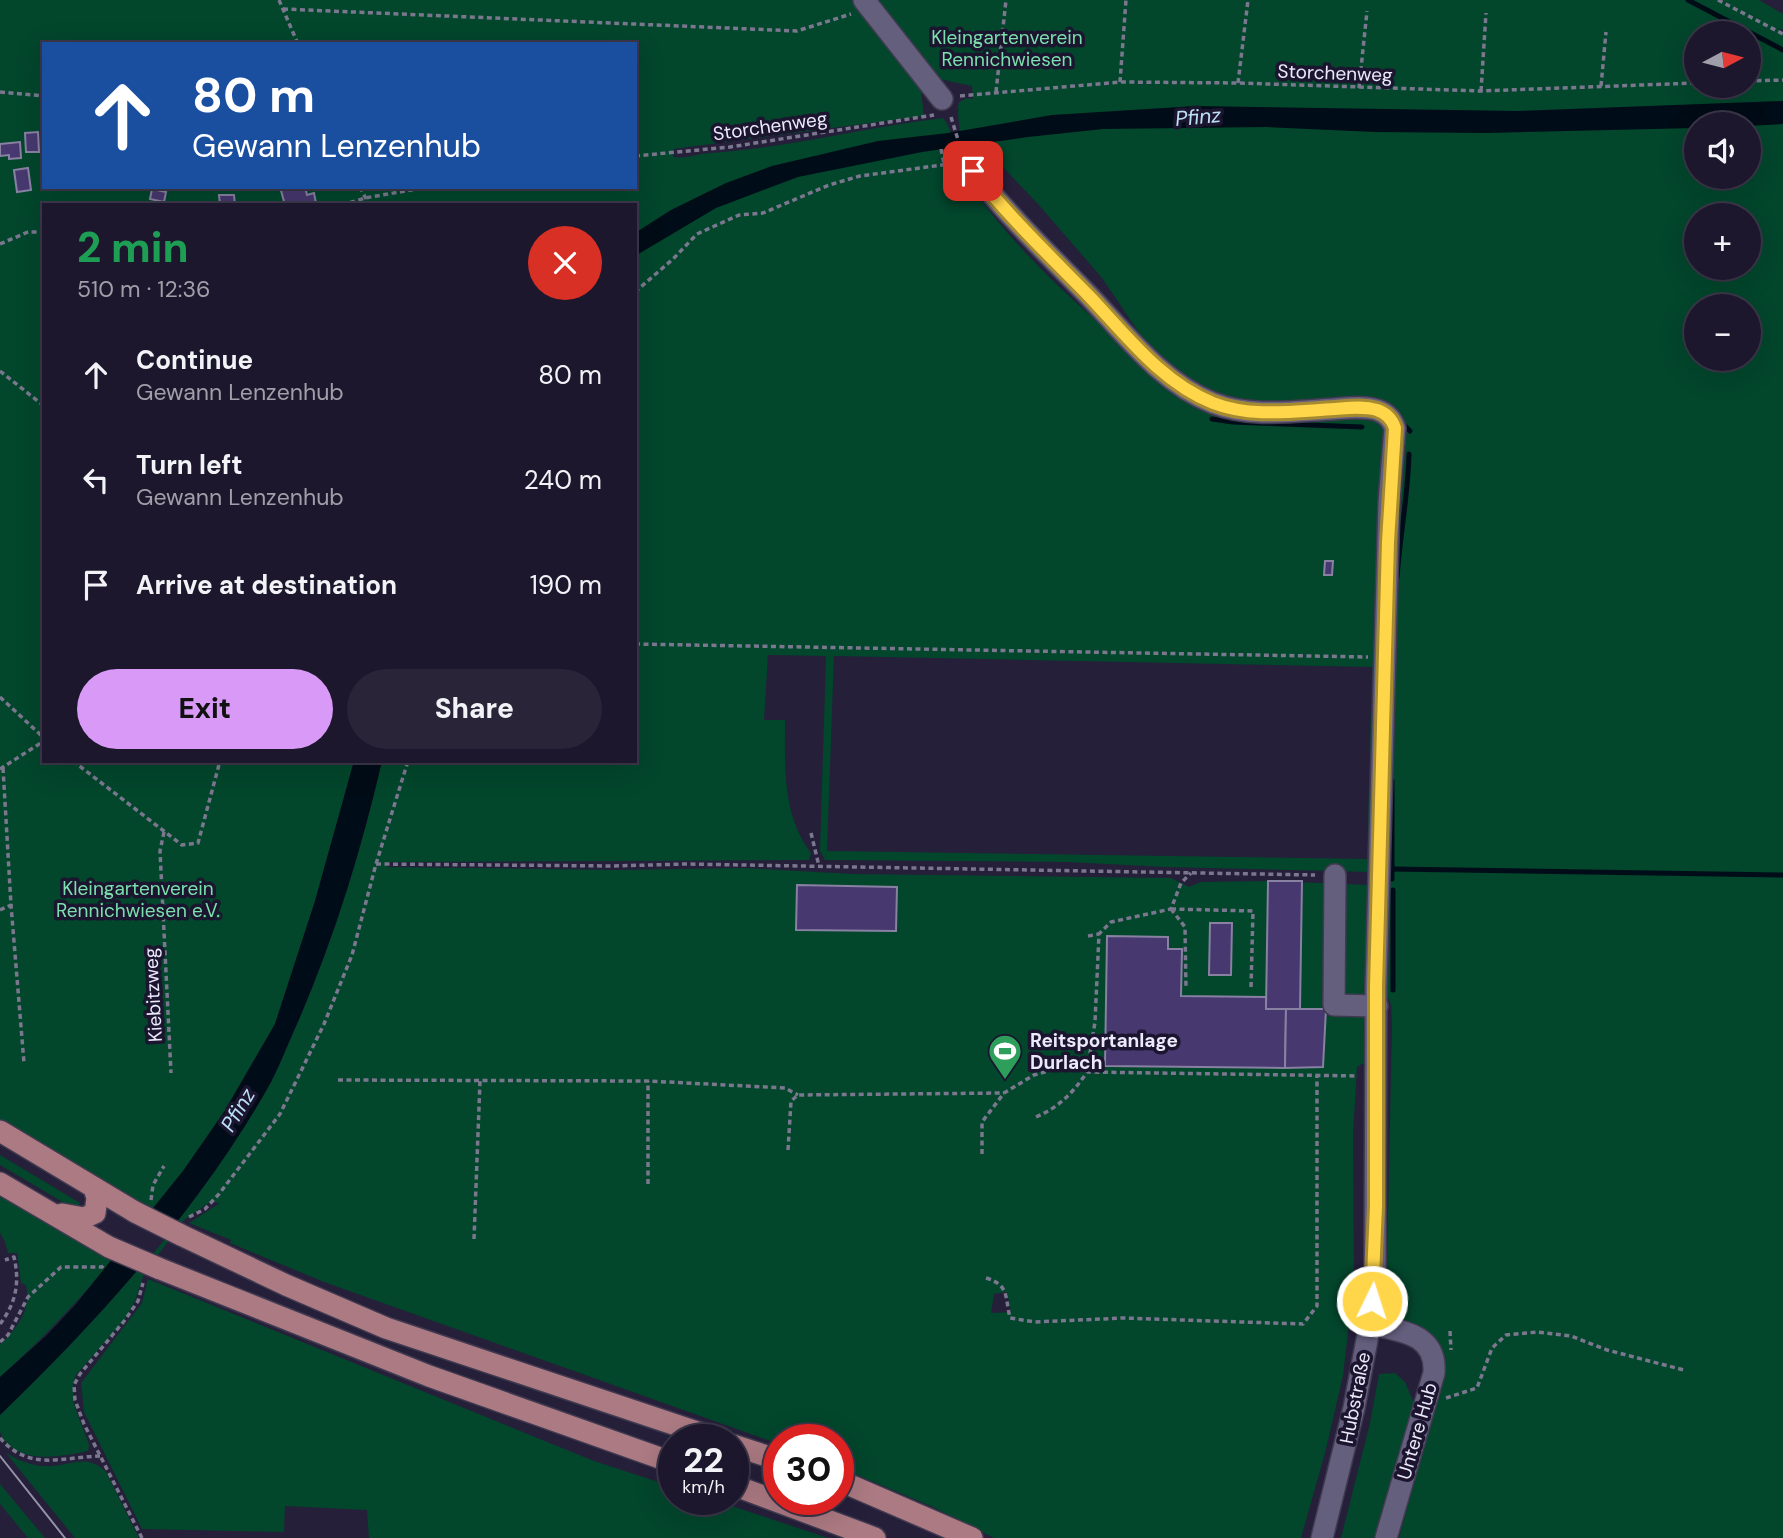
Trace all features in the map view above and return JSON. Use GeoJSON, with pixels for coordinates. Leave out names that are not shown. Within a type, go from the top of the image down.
{"type":"FeatureCollection","features":[{"type":"Feature","properties":{"kind":"main road"},"geometry":{"type":"LineString","coordinates":[[0,1131],[93,1188],[184,1226],[286,1285],[386,1328],[673,1424]]}},
{"type":"Feature","properties":{"kind":"main road"},"geometry":{"type":"LineString","coordinates":[[0,1183],[109,1253],[151,1272],[429,1376],[658,1457]]}},
{"type":"Feature","properties":{"kind":"main road"},"geometry":{"type":"LineString","coordinates":[[47,1211],[89,1217],[95,1213],[97,1206],[93,1188]]}},
{"type":"Feature","properties":{"kind":"main road"},"geometry":{"type":"LineString","coordinates":[[854,1487],[972,1538]]}},
{"type":"Feature","properties":{"kind":"main road"},"geometry":{"type":"LineString","coordinates":[[749,1491],[875,1538]]}},
{"type":"Feature","properties":{"kind":"street"},"geometry":{"type":"LineString","coordinates":[[866,4],[941,106]]}},
{"type":"Feature","properties":{"kind":"street","name":"Hubstraße"},"geometry":{"type":"LineString","coordinates":[[969,167],[1002,208],[1178,385],[1215,404],[1238,410],[1278,412],[1362,407],[1384,413],[1392,420],[1396,437],[1389,502],[1385,658],[1377,1006],[1375,1278],[1370,1324],[1347,1445],[1322,1538]]}},
{"type":"Feature","properties":{"kind":"street"},"geometry":{"type":"LineString","coordinates":[[1335,875],[1334,1005],[1377,1006]]}},
{"type":"Feature","properties":{"kind":"street","name":"Untere Hub"},"geometry":{"type":"LineString","coordinates":[[1370,1324],[1422,1340],[1435,1360],[1434,1373],[1386,1538]]}},
{"type":"Feature","properties":{"kind":"path"},"geometry":{"type":"LineString","coordinates":[[279,0],[297,42]]}},
{"type":"Feature","properties":{"kind":"path"},"geometry":{"type":"LineString","coordinates":[[996,92],[1006,0]]}},
{"type":"Feature","properties":{"kind":"path"},"geometry":{"type":"LineString","coordinates":[[1120,82],[1126,0]]}},
{"type":"Feature","properties":{"kind":"path"},"geometry":{"type":"LineString","coordinates":[[1238,83],[1248,0]]}},
{"type":"Feature","properties":{"kind":"path"},"geometry":{"type":"LineString","coordinates":[[1718,0],[1783,34]]}},
{"type":"Feature","properties":{"kind":"path"},"geometry":{"type":"LineString","coordinates":[[283,9],[797,31],[866,4]]}},
{"type":"Feature","properties":{"kind":"path"},"geometry":{"type":"LineString","coordinates":[[1359,89],[1367,11]]}},
{"type":"Feature","properties":{"kind":"path"},"geometry":{"type":"LineString","coordinates":[[1481,91],[1486,13]]}},
{"type":"Feature","properties":{"kind":"path"},"geometry":{"type":"LineString","coordinates":[[1601,86],[1606,32]]}},
{"type":"Feature","properties":{"kind":"path"},"geometry":{"type":"LineString","coordinates":[[1761,81],[1783,80]]}},
{"type":"Feature","properties":{"kind":"path","name":"Storchenweg"},"geometry":{"type":"LineString","coordinates":[[974,94],[1120,82],[1481,91],[1684,83]]}},
{"type":"Feature","properties":{"kind":"path"},"geometry":{"type":"LineString","coordinates":[[0,92],[42,96]]}},
{"type":"Feature","properties":{"kind":"path","name":"Storchenweg"},"geometry":{"type":"LineString","coordinates":[[637,156],[730,147],[941,106]]}},
{"type":"Feature","properties":{"kind":"path"},"geometry":{"type":"LineString","coordinates":[[955,129],[960,152]]}},
{"type":"Feature","properties":{"kind":"path"},"geometry":{"type":"LineString","coordinates":[[941,149],[944,164]]}},
{"type":"Feature","properties":{"kind":"path"},"geometry":{"type":"LineString","coordinates":[[637,290],[673,259],[696,234],[739,215],[763,213],[829,185],[860,176],[944,164],[969,167]]}},
{"type":"Feature","properties":{"kind":"path"},"geometry":{"type":"LineString","coordinates":[[361,189],[368,203]]}},
{"type":"Feature","properties":{"kind":"path"},"geometry":{"type":"LineString","coordinates":[[349,203],[417,189]]}},
{"type":"Feature","properties":{"kind":"path"},"geometry":{"type":"LineString","coordinates":[[0,244],[28,232],[42,232]]}},
{"type":"Feature","properties":{"kind":"path"},"geometry":{"type":"LineString","coordinates":[[0,371],[42,404]]}},
{"type":"Feature","properties":{"kind":"path"},"geometry":{"type":"LineString","coordinates":[[637,644],[1385,658]]}},
{"type":"Feature","properties":{"kind":"path"},"geometry":{"type":"LineString","coordinates":[[0,697],[42,738]]}},
{"type":"Feature","properties":{"kind":"path"},"geometry":{"type":"LineString","coordinates":[[24,1063],[2,769],[42,741]]}},
{"type":"Feature","properties":{"kind":"path"},"geometry":{"type":"LineString","coordinates":[[76,763],[182,845],[198,843],[219,763]]}},
{"type":"Feature","properties":{"kind":"path"},"geometry":{"type":"LineString","coordinates":[[184,1226],[212,1202],[279,1114],[324,1024],[352,955],[376,864],[407,763]]}},
{"type":"Feature","properties":{"kind":"path","name":"Kiebitzweg"},"geometry":{"type":"LineString","coordinates":[[164,832],[160,850],[171,1073]]}},
{"type":"Feature","properties":{"kind":"path"},"geometry":{"type":"LineString","coordinates":[[811,833],[820,866]]}},
{"type":"Feature","properties":{"kind":"path"},"geometry":{"type":"LineString","coordinates":[[376,864],[820,866],[1335,875]]}},
{"type":"Feature","properties":{"kind":"path"},"geometry":{"type":"LineString","coordinates":[[1171,909],[1181,883],[1193,872]]}},
{"type":"Feature","properties":{"kind":"path"},"geometry":{"type":"LineString","coordinates":[[0,910],[11,905]]}},
{"type":"Feature","properties":{"kind":"path"},"geometry":{"type":"LineString","coordinates":[[1171,909],[1185,928],[1186,988]]}},
{"type":"Feature","properties":{"kind":"path"},"geometry":{"type":"LineString","coordinates":[[1088,936],[1099,934],[1111,922],[1171,909],[1253,911],[1251,988]]}},
{"type":"Feature","properties":{"kind":"path"},"geometry":{"type":"LineString","coordinates":[[1036,1117],[1055,1109],[1087,1072],[1095,1022],[1099,934]]}},
{"type":"Feature","properties":{"kind":"path"},"geometry":{"type":"LineString","coordinates":[[982,1154],[982,1122],[1004,1093],[1034,1075],[1073,1064],[1087,1072],[1317,1075],[1376,1082]]}},
{"type":"Feature","properties":{"kind":"path"},"geometry":{"type":"LineString","coordinates":[[986,1278],[1003,1287],[1010,1318],[1035,1322],[1123,1318],[1303,1324],[1317,1306],[1317,1075]]}},
{"type":"Feature","properties":{"kind":"path"},"geometry":{"type":"LineString","coordinates":[[338,1080],[648,1081],[785,1088],[798,1095],[1004,1093]]}},
{"type":"Feature","properties":{"kind":"path"},"geometry":{"type":"LineString","coordinates":[[474,1239],[480,1081]]}},
{"type":"Feature","properties":{"kind":"path"},"geometry":{"type":"LineString","coordinates":[[648,1081],[648,1184]]}},
{"type":"Feature","properties":{"kind":"path"},"geometry":{"type":"LineString","coordinates":[[788,1150],[791,1101],[798,1095]]}},
{"type":"Feature","properties":{"kind":"path"},"geometry":{"type":"LineString","coordinates":[[783,1120],[790,1120]]}},
{"type":"Feature","properties":{"kind":"path"},"geometry":{"type":"LineString","coordinates":[[143,1208],[164,1166]]}},
{"type":"Feature","properties":{"kind":"path"},"geometry":{"type":"LineString","coordinates":[[0,1342],[8,1335],[28,1297],[61,1267],[102,1267],[109,1253]]}},
{"type":"Feature","properties":{"kind":"path"},"geometry":{"type":"LineString","coordinates":[[0,1324],[18,1288],[14,1258],[5,1260]]}},
{"type":"Feature","properties":{"kind":"path"},"geometry":{"type":"LineString","coordinates":[[142,1538],[84,1424],[75,1399],[74,1385],[138,1301],[151,1272]]}},
{"type":"Feature","properties":{"kind":"path"},"geometry":{"type":"LineString","coordinates":[[1427,1397],[1440,1399],[1476,1388],[1492,1348],[1506,1335],[1537,1332],[1572,1336],[1607,1350],[1684,1370]]}},
{"type":"Feature","properties":{"kind":"path"},"geometry":{"type":"LineString","coordinates":[[0,1438],[16,1453],[35,1460],[100,1456]]}},
{"type":"Feature","properties":{"kind":"green space","name":"Kleingartenverein Rennichwiesen e.V."},"geometry":{"type":"Polygon","coordinates":[[[0,0],[860,0],[920,83],[924,116],[673,149],[673,157],[768,147],[943,118],[967,179],[1004,229],[1071,298],[1167,384],[1189,397],[1377,419],[1385,429],[1370,872],[1067,862],[825,860],[820,851],[826,656],[768,655],[764,720],[785,720],[787,790],[795,823],[811,853],[809,860],[388,862],[387,867],[615,870],[744,868],[853,874],[1171,878],[1189,887],[1201,882],[1268,881],[1371,885],[1367,1061],[1357,1067],[1353,1134],[1354,1281],[1343,1376],[1301,1538],[994,1538],[933,1507],[854,1474],[854,1424],[763,1424],[763,1438],[749,1433],[749,1424],[723,1424],[324,1282],[230,1243],[231,1240],[189,1223],[220,1203],[210,1202],[184,1220],[144,1274],[135,1301],[125,1319],[76,1375],[73,1384],[74,1402],[89,1445],[88,1451],[52,1457],[27,1455],[7,1443],[0,1432],[0,1415],[75,1340],[148,1258],[214,1172],[271,1082],[335,927],[356,861],[381,763],[637,763],[637,203],[42,203],[42,763],[353,763],[315,901],[275,1024],[224,1112],[183,1171],[153,1208],[0,1120],[0,0]],[[834,656],[827,851],[1367,859],[1372,667],[834,656]],[[1007,1292],[994,1294],[991,1313],[1011,1312],[1007,1292]]]}},
{"type":"Feature","properties":{"kind":"green space","name":"Kleingartenverein Rennichwiesen"},"geometry":{"type":"Polygon","coordinates":[[[870,0],[1759,0],[1783,14],[1783,30],[1777,28],[1783,33],[1783,1538],[1399,1538],[1437,1396],[1415,1328],[1391,1316],[1386,1307],[1392,1027],[1391,1005],[1385,990],[1399,416],[1269,406],[1201,393],[1150,349],[1102,278],[998,162],[988,161],[978,167],[966,153],[958,107],[959,102],[967,98],[973,99],[972,86],[930,77],[870,0]]]}},
{"type":"Feature","properties":{"kind":"green space"},"geometry":{"type":"Polygon","coordinates":[[[0,1155],[80,1203],[76,1210],[0,1165],[0,1155]]]}},
{"type":"Feature","properties":{"kind":"green space"},"geometry":{"type":"Polygon","coordinates":[[[0,1196],[113,1259],[59,1320],[0,1377],[0,1345],[22,1318],[27,1294],[26,1285],[21,1283],[17,1253],[8,1253],[0,1233],[0,1196]]]}},
{"type":"Feature","properties":{"kind":"green space"},"geometry":{"type":"Polygon","coordinates":[[[148,1279],[594,1461],[658,1482],[658,1515],[749,1515],[749,1512],[828,1538],[369,1538],[367,1510],[285,1506],[284,1532],[142,1529],[84,1412],[81,1383],[142,1303],[148,1279]]]}},
{"type":"Feature","properties":{"kind":"green space"},"geometry":{"type":"Polygon","coordinates":[[[1395,1373],[1405,1382],[1414,1403],[1376,1538],[1341,1538],[1370,1423],[1379,1374],[1395,1373]]]}},
{"type":"Feature","properties":{"kind":"green space"},"geometry":{"type":"Polygon","coordinates":[[[6,1453],[24,1462],[38,1465],[52,1466],[84,1461],[99,1466],[106,1472],[139,1538],[75,1538],[6,1453]]]}},
{"type":"Feature","properties":{"kind":"green space"},"geometry":{"type":"Polygon","coordinates":[[[0,1484],[45,1538],[28,1538],[0,1504],[0,1484]]]}},
{"type":"Feature","properties":{"kind":"water","name":"Pfinz"},"geometry":{"type":"Polygon","coordinates":[[[1783,101],[1783,124],[1761,125],[1761,112],[1684,112],[1684,128],[1486,133],[1266,127],[1103,129],[1028,137],[922,152],[798,177],[716,208],[637,255],[637,232],[671,210],[726,183],[772,166],[878,141],[948,133],[1052,115],[1195,106],[1517,111],[1783,101]]]}},
{"type":"Feature","properties":{"kind":"water","name":"Pfinz"},"geometry":{"type":"Polygon","coordinates":[[[353,763],[381,763],[356,861],[335,927],[271,1082],[214,1172],[148,1258],[75,1340],[0,1415],[0,1377],[47,1335],[76,1304],[183,1171],[224,1112],[275,1024],[315,901],[353,763]]]}},
{"type":"Feature","properties":{"kind":"pier"},"geometry":{"type":"Polygon","coordinates":[[[148,1209],[178,1223],[139,1271],[110,1257],[148,1209]]]}},
{"type":"Feature","properties":{"kind":"building"},"geometry":{"type":"Polygon","coordinates":[[[38,132],[39,152],[26,152],[25,133],[38,132]]]}},
{"type":"Feature","properties":{"kind":"building"},"geometry":{"type":"Polygon","coordinates":[[[20,142],[21,158],[9,159],[9,155],[0,156],[0,144],[20,142]]]}},
{"type":"Feature","properties":{"kind":"building"},"geometry":{"type":"Polygon","coordinates":[[[28,168],[31,190],[17,192],[14,170],[28,168]]]}},
{"type":"Feature","properties":{"kind":"building"},"geometry":{"type":"Polygon","coordinates":[[[152,189],[166,192],[164,202],[150,199],[152,189]]]}},
{"type":"Feature","properties":{"kind":"building"},"geometry":{"type":"Polygon","coordinates":[[[281,189],[306,189],[307,195],[314,193],[316,203],[284,203],[281,189]]]}},
{"type":"Feature","properties":{"kind":"building"},"geometry":{"type":"Polygon","coordinates":[[[219,195],[234,195],[235,203],[220,203],[219,195]]]}},
{"type":"Feature","properties":{"kind":"building"},"geometry":{"type":"Polygon","coordinates":[[[1325,561],[1333,561],[1332,575],[1324,575],[1325,561]]]}},
{"type":"Feature","properties":{"kind":"building"},"geometry":{"type":"Polygon","coordinates":[[[1268,881],[1302,881],[1300,1009],[1266,1009],[1268,881]]]}},
{"type":"Feature","properties":{"kind":"building"},"geometry":{"type":"Polygon","coordinates":[[[797,885],[897,887],[896,931],[796,930],[797,885]]]}},
{"type":"Feature","properties":{"kind":"building"},"geometry":{"type":"Polygon","coordinates":[[[1210,923],[1232,923],[1231,975],[1209,975],[1210,923]]]}},
{"type":"Feature","properties":{"kind":"building"},"geometry":{"type":"Polygon","coordinates":[[[1107,936],[1168,937],[1168,949],[1182,949],[1181,996],[1266,997],[1266,1009],[1286,1009],[1285,1068],[1105,1066],[1107,936]]]}},
{"type":"Feature","properties":{"kind":"building"},"geometry":{"type":"Polygon","coordinates":[[[1286,1009],[1326,1009],[1323,1067],[1285,1068],[1286,1009]]]}},
{"type":"Feature","properties":{"kind":"waterway"},"geometry":{"type":"LineString","coordinates":[[1688,0],[1783,50]]}},
{"type":"Feature","properties":{"kind":"waterway"},"geometry":{"type":"LineString","coordinates":[[1212,419],[1362,427]]}},
{"type":"Feature","properties":{"kind":"waterway"},"geometry":{"type":"LineString","coordinates":[[1405,426],[1410,431]]}},
{"type":"Feature","properties":{"kind":"waterway"},"geometry":{"type":"LineString","coordinates":[[1397,577],[1409,454]]}},
{"type":"Feature","properties":{"kind":"waterway"},"geometry":{"type":"LineString","coordinates":[[1392,781],[1392,879]]}},
{"type":"Feature","properties":{"kind":"waterway"},"geometry":{"type":"LineString","coordinates":[[1392,869],[1783,875]]}},
{"type":"Feature","properties":{"kind":"waterway"},"geometry":{"type":"LineString","coordinates":[[1393,890],[1393,990]]}},
{"type":"Feature","properties":{"kind":"tram line"},"geometry":{"type":"LineString","coordinates":[[0,1456],[65,1538]]}},
{"type":"Feature","properties":{"kind":"place","name":"Reitsportanlage Durlach"},"geometry":{"type":"Point","coordinates":[1005,1081]}},
{"type":"Feature","properties":{"kind":"route"},"geometry":{"type":"LineString","coordinates":[[973,171],[1002,208],[1178,385],[1215,404],[1238,410],[1278,412],[1362,407],[1384,413],[1392,420],[1395,428],[1389,502],[1385,642],[1376,987],[1375,1278],[1372,1301]]}}]}
